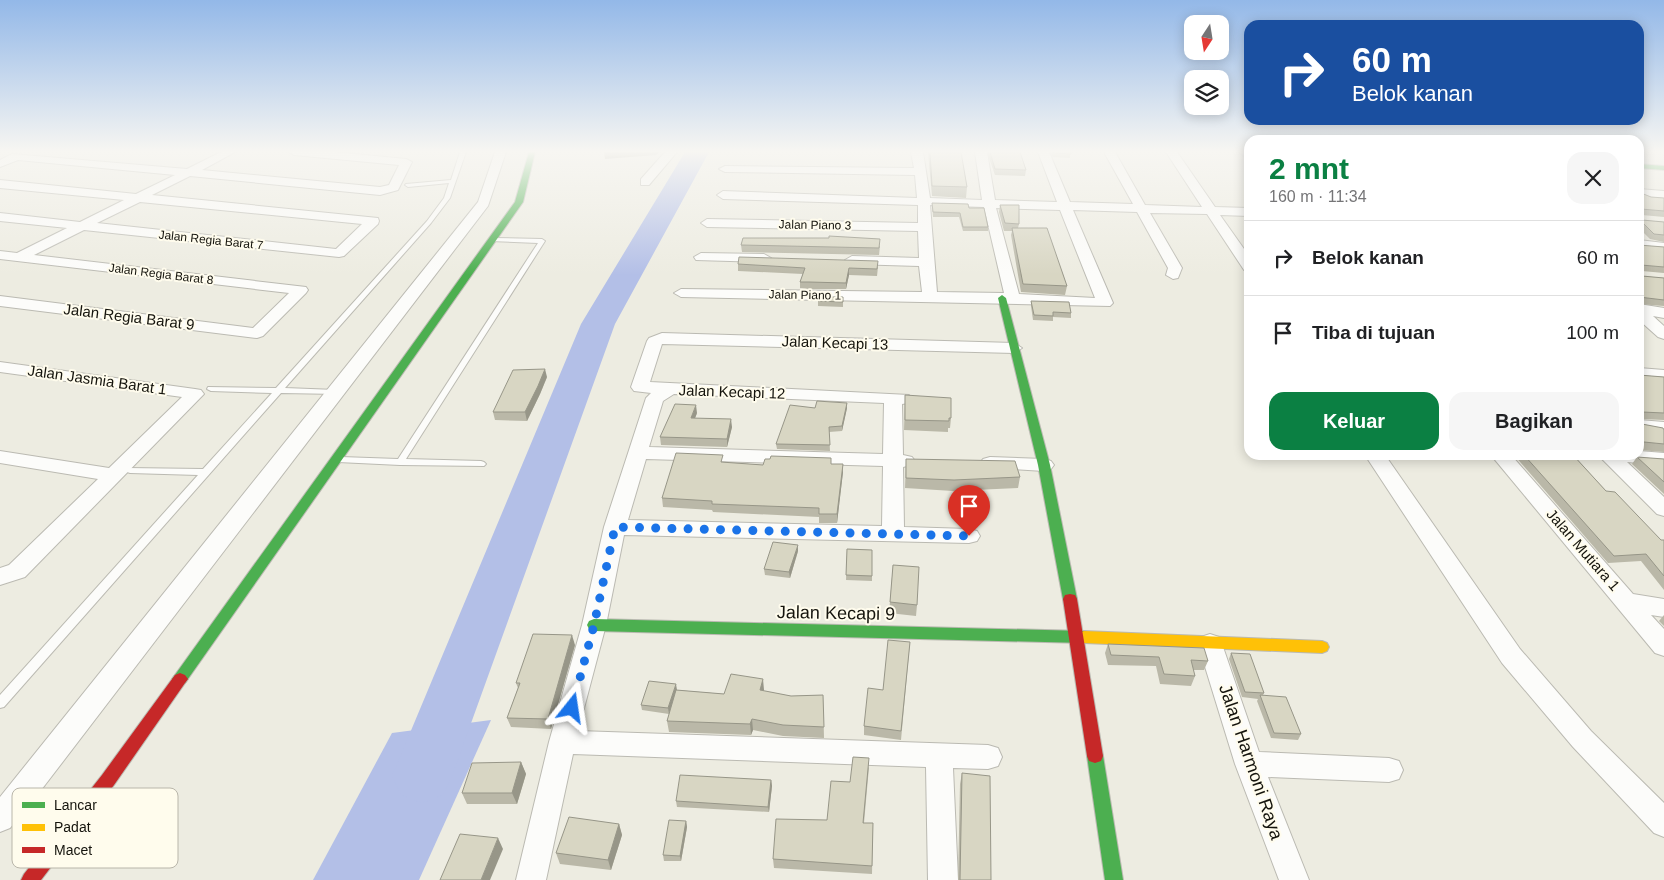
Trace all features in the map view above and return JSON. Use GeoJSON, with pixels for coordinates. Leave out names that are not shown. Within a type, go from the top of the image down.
{"type":"FeatureCollection","features":[{"type":"Feature","properties":{"kind":"street"},"geometry":{"type":"LineString","coordinates":[[90,193],[373,221]]}},
{"type":"Feature","properties":{"kind":"street"},"geometry":{"type":"LineString","coordinates":[[0,266],[149,193]]}},
{"type":"Feature","properties":{"kind":"street"},"geometry":{"type":"LineString","coordinates":[[25,788],[484,203],[487,193]]}},
{"type":"Feature","properties":{"kind":"street"},"geometry":{"type":"LineString","coordinates":[[102,788],[519,202],[521,193]]}},
{"type":"Feature","properties":{"kind":"street"},"geometry":{"type":"LineString","coordinates":[[923,193],[926,262],[930,296]]}},
{"type":"Feature","properties":{"kind":"street"},"geometry":{"type":"LineString","coordinates":[[987,193],[1008,298],[1014,348],[1044,465],[1077,637],[1114,880]]}},
{"type":"Feature","properties":{"kind":"street"},"geometry":{"type":"LineString","coordinates":[[1060,193],[1065,206]]}},
{"type":"Feature","properties":{"kind":"street"},"geometry":{"type":"LineString","coordinates":[[1132,193],[1175,268],[1173,275]]}},
{"type":"Feature","properties":{"kind":"street"},"geometry":{"type":"LineString","coordinates":[[1200,193],[1244,260]]}},
{"type":"Feature","properties":{"kind":"street"},"geometry":{"type":"LineString","coordinates":[[723,195],[1244,212]]}},
{"type":"Feature","properties":{"kind":"street","name":"Jalan Piano 1"},"geometry":{"type":"LineString","coordinates":[[681,293],[930,296],[1105,303],[1065,206]]}},
{"type":"Feature","properties":{"kind":"street","name":"Jalan Regia Barat 7"},"geometry":{"type":"LineString","coordinates":[[0,217],[339,253]]}},
{"type":"Feature","properties":{"kind":"street"},"geometry":{"type":"LineString","coordinates":[[339,253],[373,221]]}},
{"type":"Feature","properties":{"kind":"street","name":"Jalan Piano 3"},"geometry":{"type":"LineString","coordinates":[[707,223],[924,227]]}},
{"type":"Feature","properties":{"kind":"street"},"geometry":{"type":"LineString","coordinates":[[1644,245],[1664,247]]}},
{"type":"Feature","properties":{"kind":"street","name":"Jalan Regia Barat 8"},"geometry":{"type":"LineString","coordinates":[[0,254],[302,290],[257,333]]}},
{"type":"Feature","properties":{"kind":"street"},"geometry":{"type":"LineString","coordinates":[[701,257],[779,258]]}},
{"type":"Feature","properties":{"kind":"street"},"geometry":{"type":"LineString","coordinates":[[838,260],[926,262]]}},
{"type":"Feature","properties":{"kind":"street","name":"Jalan Regia Barat 9"},"geometry":{"type":"LineString","coordinates":[[0,301],[257,333]]}},
{"type":"Feature","properties":{"kind":"street"},"geometry":{"type":"LineString","coordinates":[[1644,311],[1664,313]]}},
{"type":"Feature","properties":{"kind":"street"},"geometry":{"type":"LineString","coordinates":[[1644,315],[1664,334]]}},
{"type":"Feature","properties":{"kind":"street","name":"Jalan Kecapi 13"},"geometry":{"type":"LineString","coordinates":[[671,389],[640,387],[657,340],[662,338],[1014,348]]}},
{"type":"Feature","properties":{"kind":"street","name":"Jalan Jasmia Barat 1"},"geometry":{"type":"LineString","coordinates":[[0,367],[203,392]]}},
{"type":"Feature","properties":{"kind":"street"},"geometry":{"type":"LineString","coordinates":[[1644,373],[1664,375]]}},
{"type":"Feature","properties":{"kind":"street","name":"Jalan Kecapi 12"},"geometry":{"type":"LineString","coordinates":[[531,880],[562,742],[594,625],[615,527],[655,398],[671,389],[919,400]]}},
{"type":"Feature","properties":{"kind":"street"},"geometry":{"type":"LineString","coordinates":[[0,576],[17,572],[122,473],[203,392]]}},
{"type":"Feature","properties":{"kind":"street"},"geometry":{"type":"LineString","coordinates":[[893,399],[893,534]]}},
{"type":"Feature","properties":{"kind":"street"},"geometry":{"type":"LineString","coordinates":[[1644,426],[1664,428]]}},
{"type":"Feature","properties":{"kind":"street"},"geometry":{"type":"LineString","coordinates":[[637,453],[922,461]]}},
{"type":"Feature","properties":{"kind":"street"},"geometry":{"type":"LineString","coordinates":[[0,457],[122,473]]}},
{"type":"Feature","properties":{"kind":"street"},"geometry":{"type":"LineString","coordinates":[[1644,457],[1664,458]]}},
{"type":"Feature","properties":{"kind":"street"},"geometry":{"type":"LineString","coordinates":[[1378,460],[1511,656],[1582,739],[1664,823]]}},
{"type":"Feature","properties":{"kind":"street","name":"Jalan Mutiara 1"},"geometry":{"type":"LineString","coordinates":[[1506,460],[1664,646]]}},
{"type":"Feature","properties":{"kind":"street"},"geometry":{"type":"LineString","coordinates":[[1613,460],[1664,509]]}},
{"type":"Feature","properties":{"kind":"street"},"geometry":{"type":"LineString","coordinates":[[969,463],[1044,465]]}},
{"type":"Feature","properties":{"kind":"street"},"geometry":{"type":"LineString","coordinates":[[615,527],[969,536]]}},
{"type":"Feature","properties":{"kind":"street"},"geometry":{"type":"LineString","coordinates":[[1628,602],[1664,608]]}},
{"type":"Feature","properties":{"kind":"street","name":"Jalan Kecapi 9"},"geometry":{"type":"LineString","coordinates":[[594,625],[1077,637],[1210,644],[1322,647]]}},
{"type":"Feature","properties":{"kind":"street","name":"Jalan Harmoni Raya"},"geometry":{"type":"LineString","coordinates":[[1210,644],[1249,764],[1294,880]]}},
{"type":"Feature","properties":{"kind":"street"},"geometry":{"type":"LineString","coordinates":[[562,742],[988,757]]}},
{"type":"Feature","properties":{"kind":"street"},"geometry":{"type":"LineString","coordinates":[[939,755],[942,880]]}},
{"type":"Feature","properties":{"kind":"street"},"geometry":{"type":"LineString","coordinates":[[1249,764],[1390,770]]}},
{"type":"Feature","properties":{"kind":"street"},"geometry":{"type":"LineString","coordinates":[[0,818],[12,803]]}},
{"type":"Feature","properties":{"kind":"street"},"geometry":{"type":"LineString","coordinates":[[30,880],[39,868]]}},
{"type":"Feature","properties":{"kind":"lane"},"geometry":{"type":"LineString","coordinates":[[0,703],[276,390],[428,222],[449,193]]}},
{"type":"Feature","properties":{"kind":"lane"},"geometry":{"type":"LineString","coordinates":[[400,462],[542,241],[492,240]]}},
{"type":"Feature","properties":{"kind":"lane"},"geometry":{"type":"LineString","coordinates":[[203,392],[276,390],[336,392]]}},
{"type":"Feature","properties":{"kind":"lane"},"geometry":{"type":"LineString","coordinates":[[335,460],[480,464]]}},
{"type":"Feature","properties":{"kind":"lane"},"geometry":{"type":"LineString","coordinates":[[122,473],[204,472]]}},
{"type":"Feature","properties":{"kind":"water"},"geometry":{"type":"Polygon","coordinates":[[[491,720],[419,880],[313,880],[392,733],[491,720]]]}},
{"type":"Feature","properties":{"kind":"building"},"geometry":{"type":"Polygon","coordinates":[[[1644,194],[1664,198],[1664,211],[1644,209],[1644,194]]]}},
{"type":"Feature","properties":{"kind":"building"},"geometry":{"type":"Polygon","coordinates":[[[932,203],[968,204],[969,208],[984,208],[988,227],[963,227],[960,213],[933,212],[932,203]]]}},
{"type":"Feature","properties":{"kind":"building"},"geometry":{"type":"Polygon","coordinates":[[[1000,205],[1019,205],[1019,224],[1005,223],[1000,205]]]}},
{"type":"Feature","properties":{"kind":"building"},"geometry":{"type":"Polygon","coordinates":[[[1644,220],[1664,222],[1664,235],[1654,234],[1644,224],[1644,220]]]}},
{"type":"Feature","properties":{"kind":"building"},"geometry":{"type":"Polygon","coordinates":[[[1012,228],[1047,228],[1067,286],[1023,284],[1012,228]]]}},
{"type":"Feature","properties":{"kind":"building"},"geometry":{"type":"Polygon","coordinates":[[[829,236],[880,239],[879,248],[741,245],[743,238],[829,238],[829,236]]]}},
{"type":"Feature","properties":{"kind":"building"},"geometry":{"type":"Polygon","coordinates":[[[1644,245],[1664,247],[1664,267],[1644,265],[1644,245]]]}},
{"type":"Feature","properties":{"kind":"building"},"geometry":{"type":"Polygon","coordinates":[[[739,257],[878,261],[877,269],[849,268],[846,283],[800,282],[805,268],[738,264],[739,257]]]}},
{"type":"Feature","properties":{"kind":"building"},"geometry":{"type":"Polygon","coordinates":[[[1644,276],[1664,278],[1664,300],[1644,298],[1644,276]]]}},
{"type":"Feature","properties":{"kind":"building"},"geometry":{"type":"Polygon","coordinates":[[[819,297],[843,297],[843,302],[818,301],[819,297]]]}},
{"type":"Feature","properties":{"kind":"building"},"geometry":{"type":"Polygon","coordinates":[[[1031,301],[1069,302],[1071,313],[1053,312],[1053,316],[1034,315],[1031,301]]]}},
{"type":"Feature","properties":{"kind":"building"},"geometry":{"type":"Polygon","coordinates":[[[545,369],[525,412],[493,412],[513,370],[545,369]]]}},
{"type":"Feature","properties":{"kind":"building"},"geometry":{"type":"Polygon","coordinates":[[[1644,375],[1664,377],[1664,413],[1644,412],[1644,375]]]}},
{"type":"Feature","properties":{"kind":"building"},"geometry":{"type":"Polygon","coordinates":[[[905,395],[951,398],[951,418],[949,418],[949,421],[905,420],[905,395]]]}},
{"type":"Feature","properties":{"kind":"building"},"geometry":{"type":"Polygon","coordinates":[[[817,401],[847,403],[842,426],[829,427],[830,445],[776,444],[790,405],[815,408],[817,401]]]}},
{"type":"Feature","properties":{"kind":"building"},"geometry":{"type":"Polygon","coordinates":[[[675,404],[696,405],[691,418],[731,419],[727,439],[660,437],[675,404]]]}},
{"type":"Feature","properties":{"kind":"building"},"geometry":{"type":"Polygon","coordinates":[[[1644,424],[1663,428],[1664,444],[1644,442],[1644,424]]]}},
{"type":"Feature","properties":{"kind":"building"},"geometry":{"type":"Polygon","coordinates":[[[676,453],[723,455],[721,462],[763,465],[765,459],[770,459],[771,456],[831,458],[831,464],[843,464],[837,514],[819,514],[819,508],[712,504],[712,501],[662,498],[676,453]]]}},
{"type":"Feature","properties":{"kind":"building"},"geometry":{"type":"Polygon","coordinates":[[[1644,458],[1664,459],[1664,482],[1640,460],[1644,460],[1644,458]]]}},
{"type":"Feature","properties":{"kind":"building"},"geometry":{"type":"Polygon","coordinates":[[[906,459],[1015,461],[1020,477],[954,480],[906,478],[906,459]]]}},
{"type":"Feature","properties":{"kind":"building"},"geometry":{"type":"Polygon","coordinates":[[[1528,460],[1578,460],[1606,491],[1615,492],[1661,540],[1664,540],[1664,576],[1646,554],[1614,556],[1528,460]]]}},
{"type":"Feature","properties":{"kind":"building"},"geometry":{"type":"Polygon","coordinates":[[[773,542],[798,545],[789,572],[764,569],[773,542]]]}},
{"type":"Feature","properties":{"kind":"building"},"geometry":{"type":"Polygon","coordinates":[[[847,549],[872,550],[872,576],[846,575],[847,549]]]}},
{"type":"Feature","properties":{"kind":"building"},"geometry":{"type":"Polygon","coordinates":[[[893,565],[919,567],[917,605],[890,602],[893,565]]]}},
{"type":"Feature","properties":{"kind":"building"},"geometry":{"type":"Polygon","coordinates":[[[533,634],[572,635],[548,719],[507,718],[520,683],[516,683],[533,634]]]}},
{"type":"Feature","properties":{"kind":"building"},"geometry":{"type":"Polygon","coordinates":[[[888,640],[910,642],[901,731],[864,726],[868,688],[883,690],[888,640]]]}},
{"type":"Feature","properties":{"kind":"building"},"geometry":{"type":"Polygon","coordinates":[[[1108,644],[1204,648],[1208,661],[1191,660],[1195,676],[1164,674],[1159,657],[1111,655],[1108,644]]]}},
{"type":"Feature","properties":{"kind":"building"},"geometry":{"type":"Polygon","coordinates":[[[1231,653],[1250,654],[1264,693],[1245,692],[1231,653]]]}},
{"type":"Feature","properties":{"kind":"building"},"geometry":{"type":"Polygon","coordinates":[[[731,674],[763,679],[760,690],[791,696],[823,695],[824,727],[783,725],[752,719],[750,724],[667,721],[676,690],[724,694],[731,674]]]}},
{"type":"Feature","properties":{"kind":"building"},"geometry":{"type":"Polygon","coordinates":[[[649,681],[676,684],[668,708],[641,705],[649,681]]]}},
{"type":"Feature","properties":{"kind":"building"},"geometry":{"type":"Polygon","coordinates":[[[1260,695],[1286,697],[1301,734],[1274,733],[1260,695]]]}},
{"type":"Feature","properties":{"kind":"building"},"geometry":{"type":"Polygon","coordinates":[[[853,757],[869,758],[863,823],[873,823],[872,866],[773,859],[776,819],[827,820],[831,781],[850,782],[853,757]]]}},
{"type":"Feature","properties":{"kind":"building"},"geometry":{"type":"Polygon","coordinates":[[[521,762],[512,793],[462,793],[472,763],[521,762]]]}},
{"type":"Feature","properties":{"kind":"building"},"geometry":{"type":"Polygon","coordinates":[[[962,773],[990,776],[991,880],[960,880],[962,773]]]}},
{"type":"Feature","properties":{"kind":"building"},"geometry":{"type":"Polygon","coordinates":[[[680,775],[771,780],[768,807],[676,801],[680,775]]]}},
{"type":"Feature","properties":{"kind":"building"},"geometry":{"type":"Polygon","coordinates":[[[569,817],[619,824],[608,860],[556,853],[569,817]]]}},
{"type":"Feature","properties":{"kind":"building"},"geometry":{"type":"Polygon","coordinates":[[[669,820],[686,821],[680,856],[663,855],[669,820]]]}},
{"type":"Feature","properties":{"kind":"building"},"geometry":{"type":"Polygon","coordinates":[[[460,834],[498,838],[481,880],[440,880],[460,834]]]}},
{"type":"Feature","properties":{"kind":"waterway"},"geometry":{"type":"LineString","coordinates":[[422,776],[446,719],[598,324],[673,193]]}},
{"type":"Feature","properties":{"kind":"traffic: fast"},"geometry":{"type":"LineString","coordinates":[[180,679],[519,202],[521,193]]}},
{"type":"Feature","properties":{"kind":"traffic: fast"},"geometry":{"type":"LineString","coordinates":[[1002,298],[1044,465],[1070,599]]}},
{"type":"Feature","properties":{"kind":"traffic: fast"},"geometry":{"type":"LineString","coordinates":[[594,625],[1084,637]]}},
{"type":"Feature","properties":{"kind":"traffic: fast"},"geometry":{"type":"LineString","coordinates":[[1095,756],[1114,880]]}},
{"type":"Feature","properties":{"kind":"traffic: slow"},"geometry":{"type":"LineString","coordinates":[[1084,637],[1322,647]]}},
{"type":"Feature","properties":{"kind":"traffic: jam"},"geometry":{"type":"LineString","coordinates":[[1070,599],[1095,756]]}},
{"type":"Feature","properties":{"kind":"traffic: jam"},"geometry":{"type":"LineString","coordinates":[[102,788],[180,679]]}},
{"type":"Feature","properties":{"kind":"traffic: jam"},"geometry":{"type":"LineString","coordinates":[[30,880],[39,868]]}},
{"type":"Feature","properties":{"kind":"route"},"geometry":{"type":"LineString","coordinates":[[572,708],[594,625],[615,527],[969,536]]}}]}
